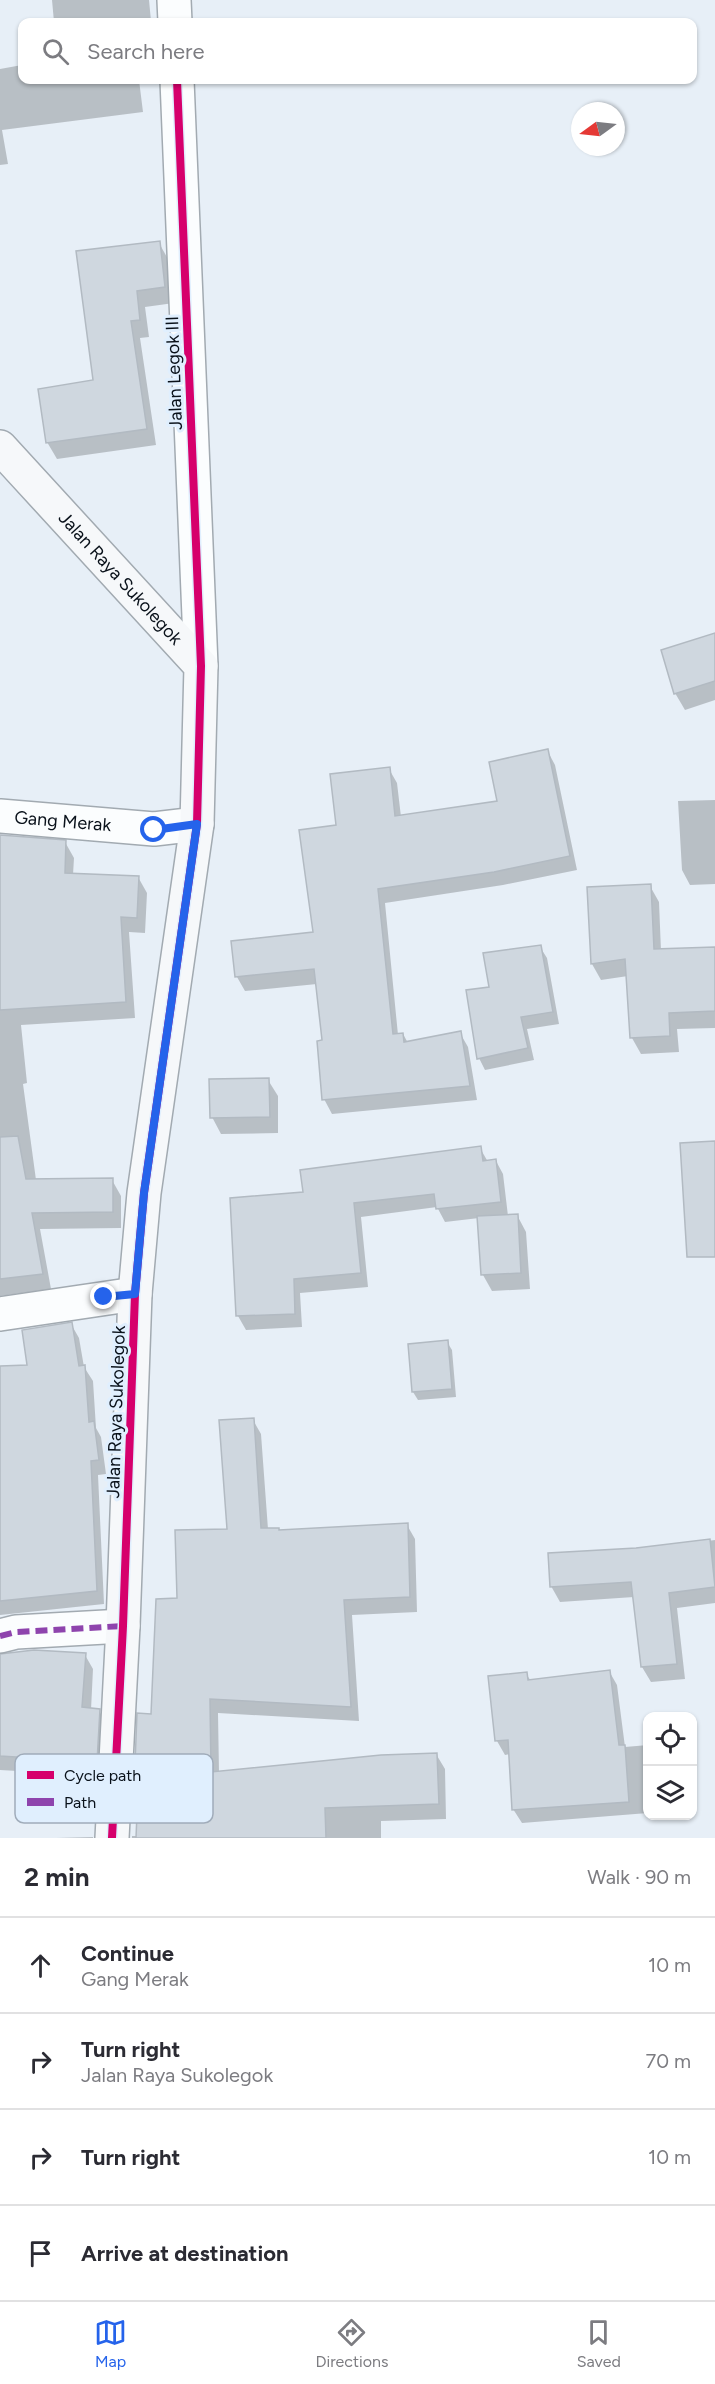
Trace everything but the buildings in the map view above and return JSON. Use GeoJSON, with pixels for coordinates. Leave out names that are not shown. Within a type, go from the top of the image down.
{"type":"FeatureCollection","features":[{"type":"Feature","properties":{"kind":"street"},"geometry":{"type":"LineString","coordinates":[[174,0],[175,18]]}},
{"type":"Feature","properties":{"kind":"street","name":"Jalan Legok III"},"geometry":{"type":"LineString","coordinates":[[177,84],[201,666]]}},
{"type":"Feature","properties":{"kind":"street","name":"Jalan Raya Sukolegok"},"geometry":{"type":"LineString","coordinates":[[0,447],[201,666],[197,824],[144,1193],[135,1294],[123,1626],[116,1754]]}},
{"type":"Feature","properties":{"kind":"street","name":"Gang Merak"},"geometry":{"type":"LineString","coordinates":[[0,816],[154,830],[197,824]]}},
{"type":"Feature","properties":{"kind":"street"},"geometry":{"type":"LineString","coordinates":[[0,1314],[135,1294]]}},
{"type":"Feature","properties":{"kind":"street"},"geometry":{"type":"LineString","coordinates":[[0,1635],[16,1632],[123,1626]]}},
{"type":"Feature","properties":{"kind":"street","name":"Jalan Raya Sukolegok"},"geometry":{"type":"LineString","coordinates":[[111,1838],[112,1823]]}},
{"type":"Feature","properties":{"kind":"marked path"},"geometry":{"type":"LineString","coordinates":[[0,1636],[16,1632],[123,1626]]}},
{"type":"Feature","properties":{"kind":"cycle path"},"geometry":{"type":"LineString","coordinates":[[116,1754],[135,1294],[144,1193],[197,824],[201,666],[177,84]]}},
{"type":"Feature","properties":{"kind":"cycle path"},"geometry":{"type":"LineString","coordinates":[[112,1838],[113,1823]]}},
{"type":"Feature","properties":{"kind":"route"},"geometry":{"type":"LineString","coordinates":[[104,1297],[135,1294],[144,1193],[197,824],[154,830]]}}]}
